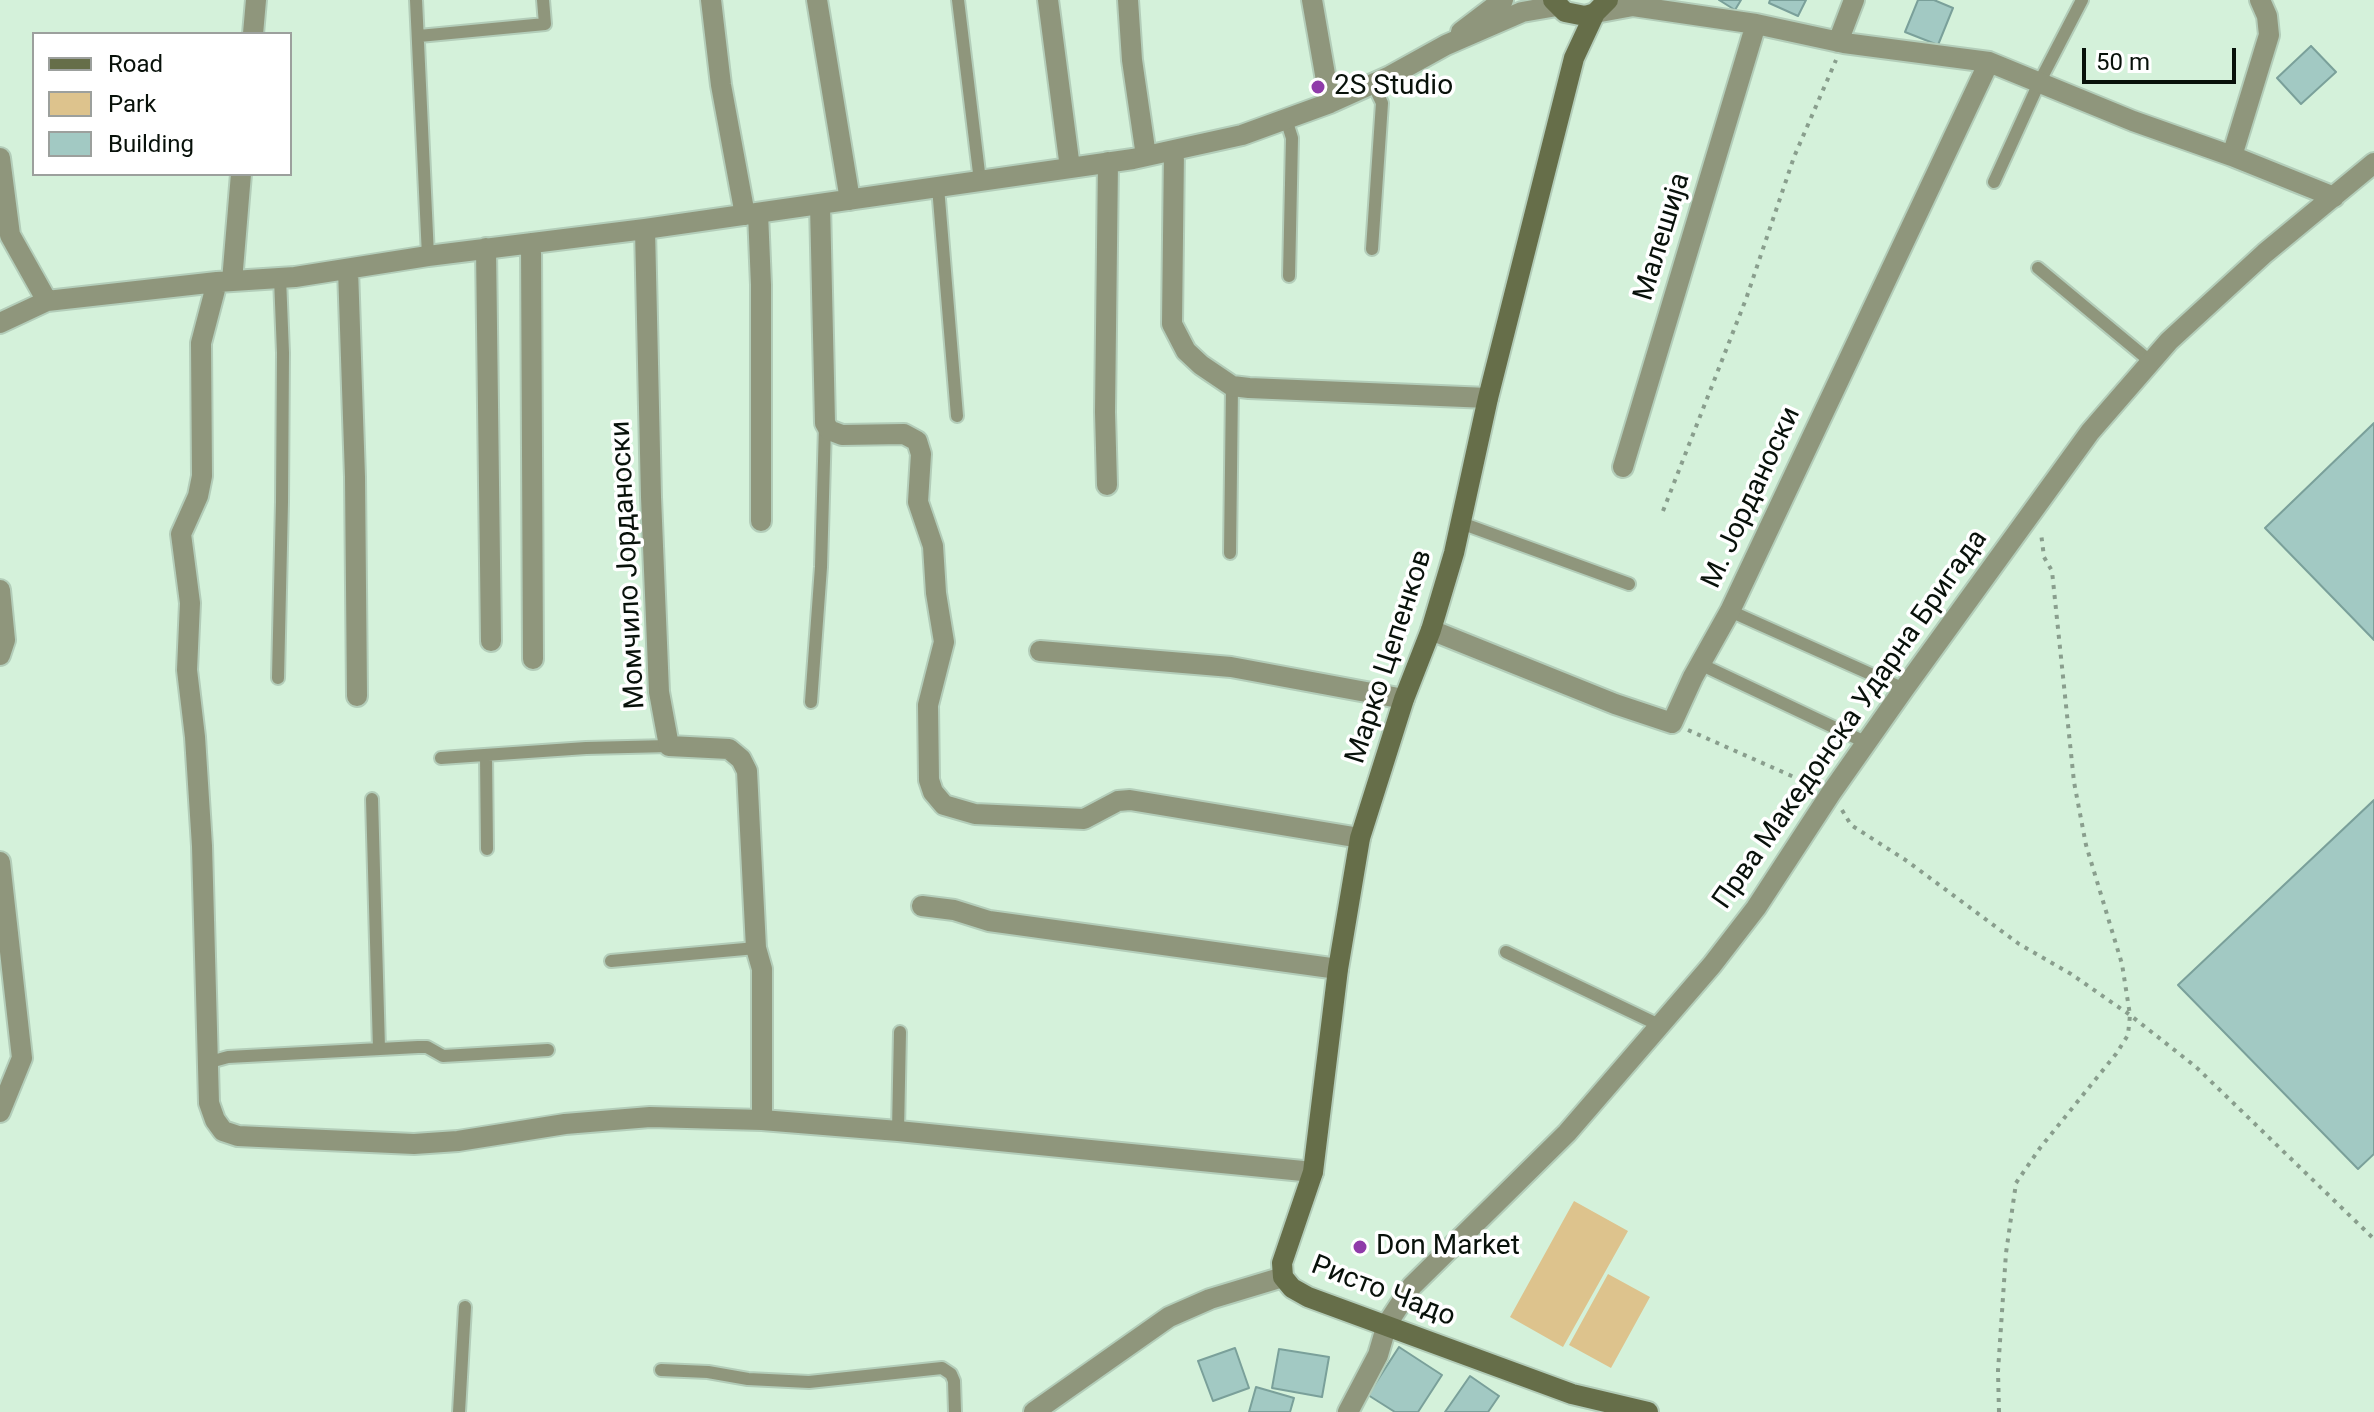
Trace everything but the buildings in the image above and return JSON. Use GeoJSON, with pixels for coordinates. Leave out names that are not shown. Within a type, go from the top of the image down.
{"type":"FeatureCollection","features":[{"type":"Feature","properties":{"kind":"street"},"geometry":{"type":"LineString","coordinates":[[253,32],[256,0]]}},
{"type":"Feature","properties":{"kind":"street"},"geometry":{"type":"LineString","coordinates":[[711,0],[721,85],[751,214],[761,285],[761,521]]}},
{"type":"Feature","properties":{"kind":"street"},"geometry":{"type":"LineString","coordinates":[[817,0],[850,200]]}},
{"type":"Feature","properties":{"kind":"street"},"geometry":{"type":"LineString","coordinates":[[1048,0],[1070,168]]}},
{"type":"Feature","properties":{"kind":"street"},"geometry":{"type":"LineString","coordinates":[[1128,0],[1132,60],[1146,156]]}},
{"type":"Feature","properties":{"kind":"street"},"geometry":{"type":"LineString","coordinates":[[1312,0],[1330,103]]}},
{"type":"Feature","properties":{"kind":"street"},"geometry":{"type":"LineString","coordinates":[[1446,45],[1471,22],[1503,0]]}},
{"type":"Feature","properties":{"kind":"street"},"geometry":{"type":"LineString","coordinates":[[1841,42],[1854,0]]}},
{"type":"Feature","properties":{"kind":"street"},"geometry":{"type":"LineString","coordinates":[[2232,156],[2269,35],[2267,16],[2260,0]]}},
{"type":"Feature","properties":{"kind":"street"},"geometry":{"type":"LineString","coordinates":[[0,323],[47,301],[280,278],[1146,156],[1242,135],[1330,103],[1446,45],[1522,12],[1558,6],[1585,16],[1602,6],[1627,3],[1756,24],[1841,42],[1989,62],[2133,121],[2334,197]]}},
{"type":"Feature","properties":{"kind":"street"},"geometry":{"type":"LineString","coordinates":[[1558,6],[1572,31],[1574,58]]}},
{"type":"Feature","properties":{"kind":"street"},"geometry":{"type":"LineString","coordinates":[[1574,58],[1602,6]]}},
{"type":"Feature","properties":{"kind":"street","name":"Малешија"},"geometry":{"type":"LineString","coordinates":[[1623,467],[1756,24]]}},
{"type":"Feature","properties":{"kind":"street","name":"Марко Цепенков"},"geometry":{"type":"LineString","coordinates":[[1283,1277],[1285,1250],[1313,1172],[1338,969],[1360,838],[1404,699],[1431,630],[1461,523],[1488,398],[1574,58]]}},
{"type":"Feature","properties":{"kind":"street","name":"М. Јорданоски"},"geometry":{"type":"LineString","coordinates":[[1672,723],[1730,611],[1989,62]]}},
{"type":"Feature","properties":{"kind":"street"},"geometry":{"type":"LineString","coordinates":[[1174,150],[1172,324],[1186,351],[1232,386],[1488,398]]}},
{"type":"Feature","properties":{"kind":"street"},"geometry":{"type":"LineString","coordinates":[[0,158],[10,235],[47,301]]}},
{"type":"Feature","properties":{"kind":"street"},"geometry":{"type":"LineString","coordinates":[[1107,485],[1108,162]]}},
{"type":"Feature","properties":{"kind":"street","name":"Прва Македонска Ударна Бригада"},"geometry":{"type":"LineString","coordinates":[[1348,1412],[1378,1355],[1387,1324],[1412,1286],[1567,1133],[1661,1026],[1756,908],[1831,793],[2090,432],[2169,341],[2265,253],[2374,163]]}},
{"type":"Feature","properties":{"kind":"street"},"geometry":{"type":"LineString","coordinates":[[241,176],[224,282],[201,343],[202,476],[198,496],[181,534],[189,592],[187,670],[202,846],[209,1103],[223,1131],[238,1136],[414,1144],[458,1141],[565,1124],[650,1117],[762,1120],[1313,1172]]}},
{"type":"Feature","properties":{"kind":"street"},"geometry":{"type":"LineString","coordinates":[[820,204],[825,423],[835,434],[904,434],[917,441],[919,446],[918,502],[933,546],[944,642],[928,705],[929,780],[933,792],[944,805],[975,814],[1084,819],[1118,801],[1130,800],[1360,838]]}},
{"type":"Feature","properties":{"kind":"street","name":"Момчило Јорданоски"},"geometry":{"type":"LineString","coordinates":[[645,229],[659,692],[669,746],[729,749],[741,759],[747,771],[756,948],[762,969],[762,1120]]}},
{"type":"Feature","properties":{"kind":"street"},"geometry":{"type":"LineString","coordinates":[[531,243],[533,659]]}},
{"type":"Feature","properties":{"kind":"street"},"geometry":{"type":"LineString","coordinates":[[486,248],[491,641]]}},
{"type":"Feature","properties":{"kind":"street"},"geometry":{"type":"LineString","coordinates":[[348,269],[355,477],[357,696]]}},
{"type":"Feature","properties":{"kind":"street"},"geometry":{"type":"LineString","coordinates":[[0,590],[5,640],[0,655]]}},
{"type":"Feature","properties":{"kind":"street"},"geometry":{"type":"LineString","coordinates":[[1431,630],[1615,704],[1672,723]]}},
{"type":"Feature","properties":{"kind":"street"},"geometry":{"type":"LineString","coordinates":[[1040,651],[1231,667],[1404,699]]}},
{"type":"Feature","properties":{"kind":"street"},"geometry":{"type":"LineString","coordinates":[[0,862],[22,1058],[0,1112]]}},
{"type":"Feature","properties":{"kind":"street"},"geometry":{"type":"LineString","coordinates":[[922,906],[954,910],[989,921],[1338,969]]}},
{"type":"Feature","properties":{"kind":"street","name":"Ристо Чадо"},"geometry":{"type":"LineString","coordinates":[[1034,1412],[1169,1317],[1210,1299],[1283,1277],[1292,1288],[1308,1297],[1572,1394],[1648,1412]]}},
{"type":"Feature","properties":{"kind":"lane"},"geometry":{"type":"LineString","coordinates":[[416,0],[428,256]]}},
{"type":"Feature","properties":{"kind":"lane"},"geometry":{"type":"LineString","coordinates":[[419,36],[545,24],[543,0]]}},
{"type":"Feature","properties":{"kind":"lane"},"geometry":{"type":"LineString","coordinates":[[958,0],[980,181]]}},
{"type":"Feature","properties":{"kind":"lane"},"geometry":{"type":"LineString","coordinates":[[1994,182],[2039,83],[2082,0]]}},
{"type":"Feature","properties":{"kind":"lane"},"geometry":{"type":"LineString","coordinates":[[1372,249],[1382,103],[1373,84]]}},
{"type":"Feature","properties":{"kind":"lane"},"geometry":{"type":"LineString","coordinates":[[1286,119],[1292,138],[1289,276]]}},
{"type":"Feature","properties":{"kind":"lane"},"geometry":{"type":"LineString","coordinates":[[938,187],[957,416]]}},
{"type":"Feature","properties":{"kind":"lane"},"geometry":{"type":"LineString","coordinates":[[2038,268],[2151,362]]}},
{"type":"Feature","properties":{"kind":"lane"},"geometry":{"type":"LineString","coordinates":[[278,678],[283,353],[280,278]]}},
{"type":"Feature","properties":{"kind":"lane"},"geometry":{"type":"LineString","coordinates":[[1230,553],[1232,386]]}},
{"type":"Feature","properties":{"kind":"lane"},"geometry":{"type":"LineString","coordinates":[[811,702],[821,579],[825,423]]}},
{"type":"Feature","properties":{"kind":"lane"},"geometry":{"type":"LineString","coordinates":[[1461,523],[1629,584]]}},
{"type":"Feature","properties":{"kind":"lane"},"geometry":{"type":"LineString","coordinates":[[1730,611],[1904,689]]}},
{"type":"Feature","properties":{"kind":"lane"},"geometry":{"type":"LineString","coordinates":[[1700,664],[1867,743]]}},
{"type":"Feature","properties":{"kind":"lane"},"geometry":{"type":"LineString","coordinates":[[441,758],[669,746]]}},
{"type":"Feature","properties":{"kind":"lane"},"geometry":{"type":"LineString","coordinates":[[486,755],[487,849]]}},
{"type":"Feature","properties":{"kind":"lane"},"geometry":{"type":"LineString","coordinates":[[372,799],[379,1049]]}},
{"type":"Feature","properties":{"kind":"lane"},"geometry":{"type":"LineString","coordinates":[[611,961],[756,948]]}},
{"type":"Feature","properties":{"kind":"lane"},"geometry":{"type":"LineString","coordinates":[[1506,952],[1661,1026]]}},
{"type":"Feature","properties":{"kind":"lane"},"geometry":{"type":"LineString","coordinates":[[898,1131],[900,1032]]}},
{"type":"Feature","properties":{"kind":"lane"},"geometry":{"type":"LineString","coordinates":[[210,1062],[228,1057],[427,1047],[443,1056],[548,1050]]}},
{"type":"Feature","properties":{"kind":"lane"},"geometry":{"type":"LineString","coordinates":[[459,1412],[465,1307]]}},
{"type":"Feature","properties":{"kind":"lane"},"geometry":{"type":"LineString","coordinates":[[661,1370],[809,1382],[942,1368],[951,1374],[954,1381],[955,1412]]}},
{"type":"Feature","properties":{"kind":"path"},"geometry":{"type":"LineString","coordinates":[[1663,511],[1746,299],[1794,157],[1841,42]]}},
{"type":"Feature","properties":{"kind":"path"},"geometry":{"type":"LineString","coordinates":[[1999,1412],[1998,1371],[2006,1253],[2016,1183],[2040,1148],[2116,1054],[2128,1035],[2130,1015],[2122,964],[2086,845],[2064,708],[2052,571],[2044,557],[2043,540],[2034,508]]}},
{"type":"Feature","properties":{"kind":"path"},"geometry":{"type":"LineString","coordinates":[[1672,723],[1831,793],[1851,825],[1907,861],[2019,944],[2071,974],[2130,1015],[2196,1067],[2374,1239]]}},
{"type":"Feature","properties":{"kind":"green space"},"geometry":{"type":"Polygon","coordinates":[[[1574,1201],[1628,1231],[1563,1347],[1510,1317],[1574,1201]]]}},
{"type":"Feature","properties":{"kind":"green space"},"geometry":{"type":"Polygon","coordinates":[[[1608,1274],[1650,1297],[1611,1368],[1569,1345],[1608,1274]]]}},
{"type":"Feature","properties":{"kind":"place","name":"2S Studio"},"geometry":{"type":"Point","coordinates":[1318,87]}},
{"type":"Feature","properties":{"kind":"place","name":"Don Market"},"geometry":{"type":"Point","coordinates":[1360,1247]}}]}
